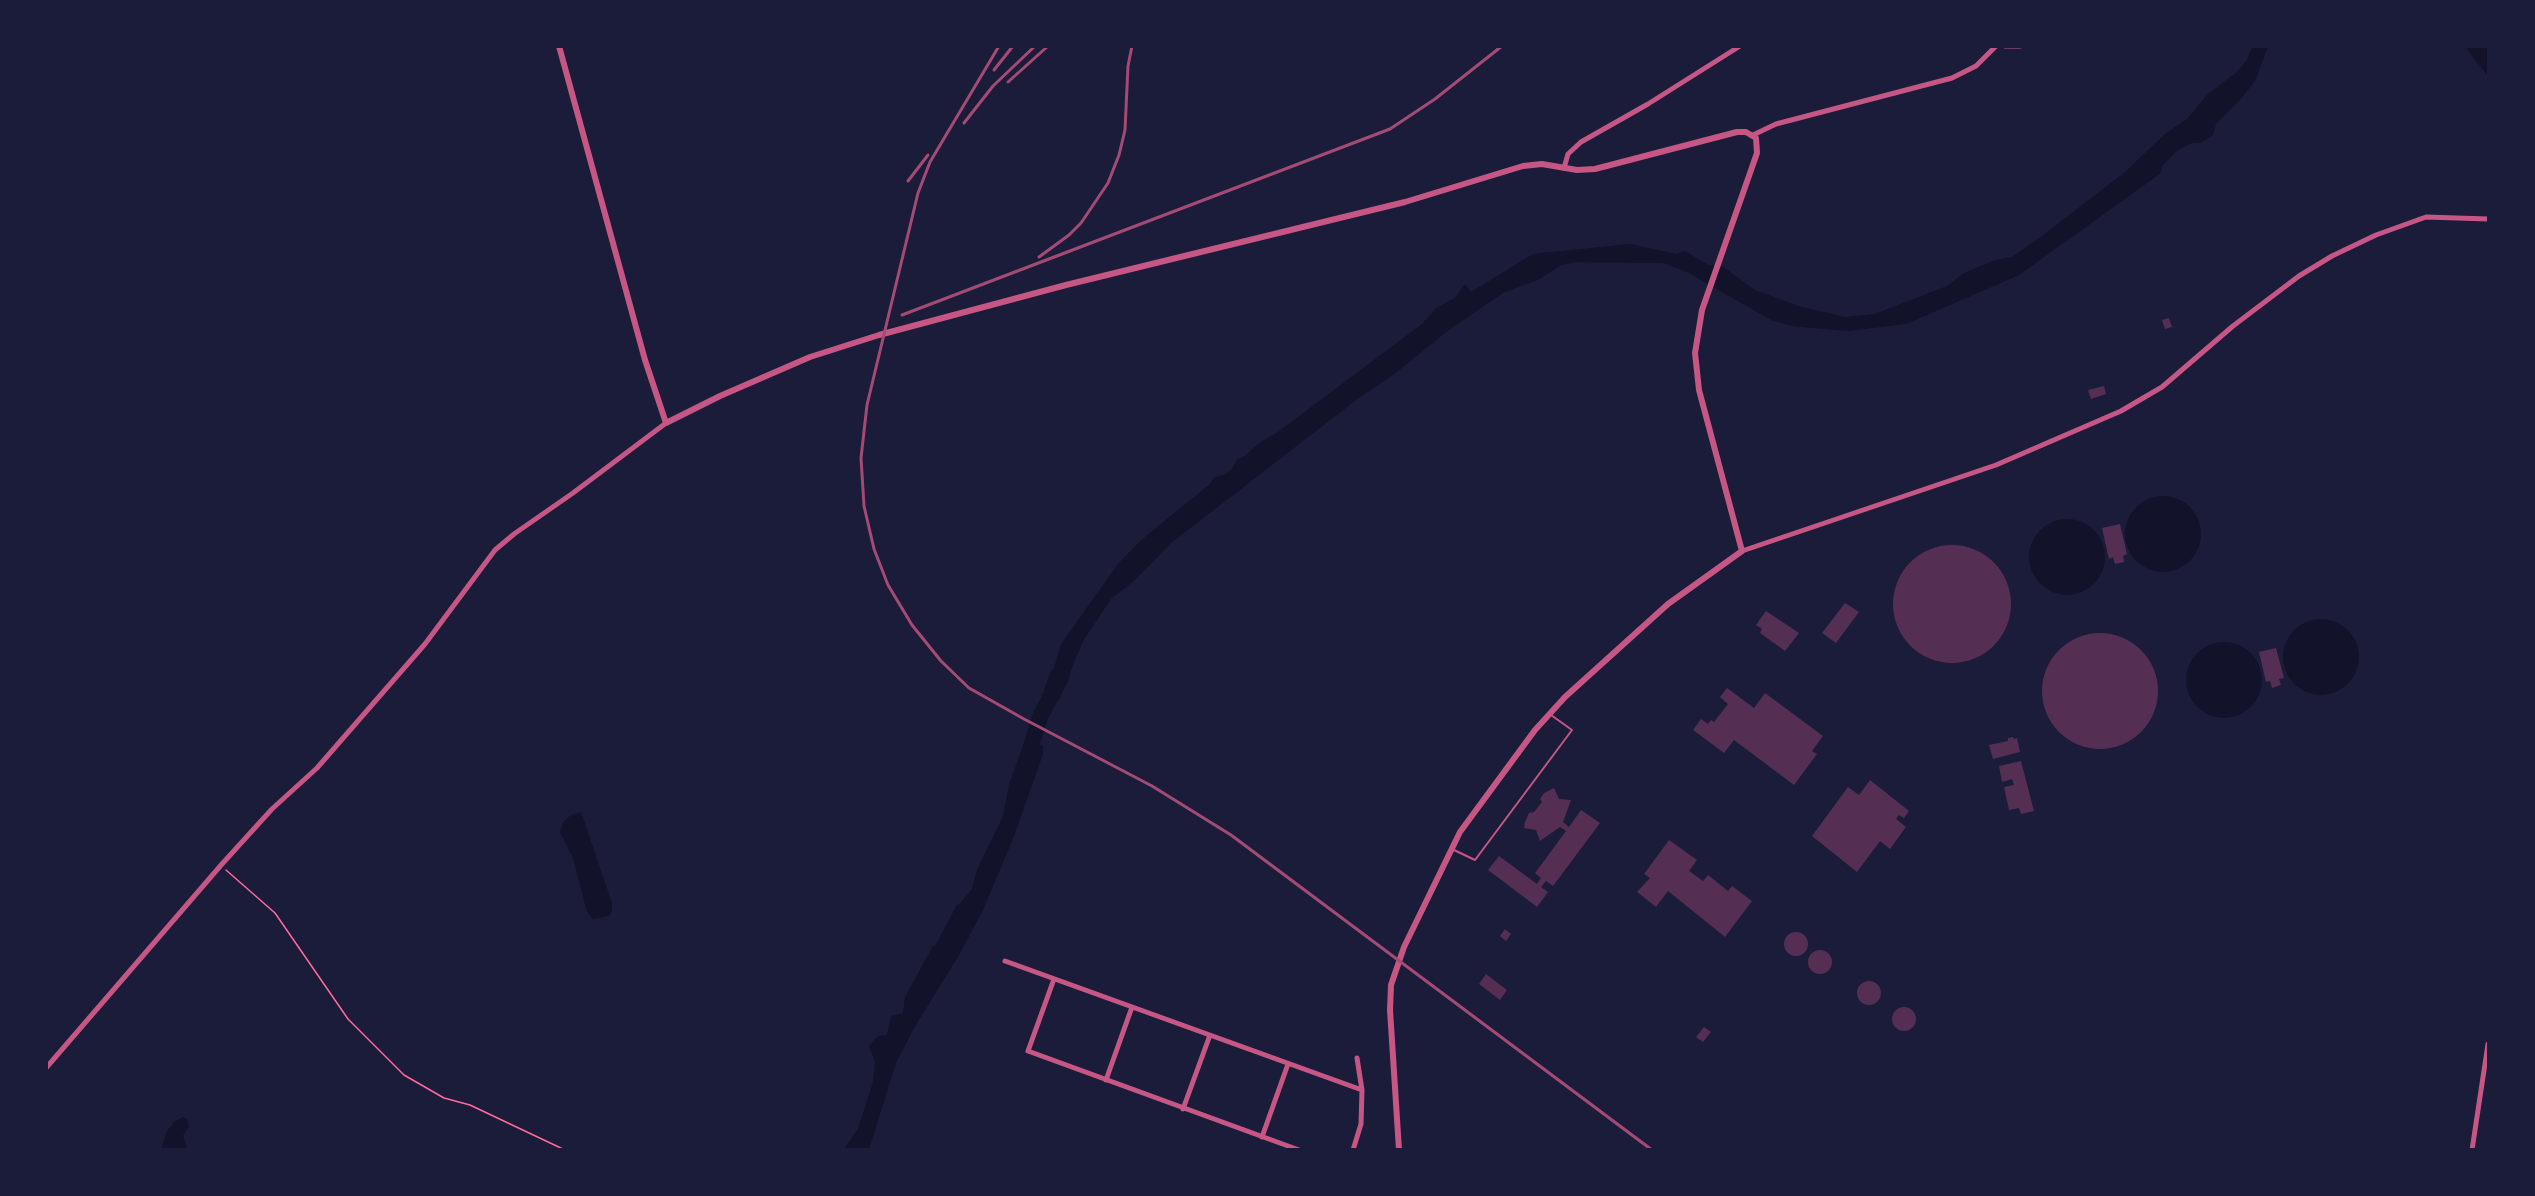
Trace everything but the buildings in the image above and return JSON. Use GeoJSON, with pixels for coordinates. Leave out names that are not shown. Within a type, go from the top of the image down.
{"type":"FeatureCollection","features":[{"type":"Feature","properties":{"kind":"street"},"geometry":{"type":"LineString","coordinates":[[559,46],[642,351],[666,423]]}},
{"type":"Feature","properties":{"kind":"street"},"geometry":{"type":"LineString","coordinates":[[1564,168],[1568,154],[1581,142],[1640,109],[1740,46]]}},
{"type":"Feature","properties":{"kind":"street"},"geometry":{"type":"LineString","coordinates":[[1753,135],[1776,124],[1952,78],[1976,66],[1990,55],[1996,46]]}},
{"type":"Feature","properties":{"kind":"street"},"geometry":{"type":"LineString","coordinates":[[2005,46],[2020,46]]}},
{"type":"Feature","properties":{"kind":"street"},"geometry":{"type":"LineString","coordinates":[[46,1068],[222,864],[272,809],[324,760],[425,644],[495,550],[666,423],[786,366],[879,335],[1235,242],[1405,202],[1523,166],[1537,164],[1595,169],[1737,132],[1746,132],[1753,135],[1757,142],[1757,153],[1708,291],[1697,331],[1696,373],[1742,551]]}},
{"type":"Feature","properties":{"kind":"street"},"geometry":{"type":"LineString","coordinates":[[1399,1149],[1389,1010],[1391,985],[1404,947],[1452,848],[1470,817],[1549,713],[1662,609],[1742,551],[1996,465],[2121,411],[2162,387],[2233,326],[2299,276],[2332,256],[2376,235],[2426,217],[2488,219]]}},
{"type":"Feature","properties":{"kind":"street"},"geometry":{"type":"LineString","coordinates":[[1005,961],[1362,1090]]}},
{"type":"Feature","properties":{"kind":"street"},"geometry":{"type":"LineString","coordinates":[[1054,979],[1028,1051],[1183,1109],[1299,1149]]}},
{"type":"Feature","properties":{"kind":"street"},"geometry":{"type":"LineString","coordinates":[[1106,1080],[1132,1007]]}},
{"type":"Feature","properties":{"kind":"street"},"geometry":{"type":"LineString","coordinates":[[1183,1109],[1210,1035]]}},
{"type":"Feature","properties":{"kind":"street"},"geometry":{"type":"LineString","coordinates":[[2472,1149],[2488,1044]]}},
{"type":"Feature","properties":{"kind":"street"},"geometry":{"type":"LineString","coordinates":[[1353,1149],[1361,1124],[1362,1090],[1357,1058]]}},
{"type":"Feature","properties":{"kind":"street"},"geometry":{"type":"LineString","coordinates":[[1262,1137],[1288,1064]]}},
{"type":"Feature","properties":{"kind":"lane"},"geometry":{"type":"LineString","coordinates":[[1452,848],[1475,860],[1572,730],[1549,713]]}},
{"type":"Feature","properties":{"kind":"path"},"geometry":{"type":"LineString","coordinates":[[222,864],[231,875],[276,913],[348,1019],[404,1075],[444,1098],[470,1105],[565,1149]]}},
{"type":"Feature","properties":{"kind":"shaded area"},"geometry":{"type":"Polygon","coordinates":[[[2252,47],[2268,47],[2255,81],[2216,124],[2213,135],[2200,143],[2192,143],[2178,150],[2162,166],[2161,173],[2019,275],[1906,324],[1848,331],[1792,326],[1771,320],[1687,272],[1663,263],[1577,262],[1561,265],[1538,280],[1503,293],[1450,329],[1393,375],[1360,397],[1171,543],[1135,580],[1111,599],[1083,641],[1059,700],[1044,690],[1061,644],[1118,564],[1140,541],[1210,484],[1214,477],[1224,475],[1232,469],[1237,459],[1245,456],[1259,443],[1278,432],[1422,324],[1436,308],[1455,298],[1465,284],[1471,292],[1533,254],[1631,244],[1676,254],[1685,251],[1708,265],[1723,267],[1755,290],[1802,307],[1845,317],[1875,314],[1947,286],[1964,273],[1995,260],[2012,257],[2038,239],[2125,172],[2165,134],[2187,119],[2209,93],[2237,72],[2247,60],[2252,47]]]}},
{"type":"Feature","properties":{"kind":"shaded area"},"geometry":{"type":"Polygon","coordinates":[[[2465,47],[2488,47],[2488,76],[2469,52],[2465,47]]]}},
{"type":"Feature","properties":{"kind":"shaded area"},"geometry":{"type":"Polygon","coordinates":[[[2156,496],[2170,496],[2184,502],[2195,513],[2201,527],[2198,549],[2190,561],[2170,572],[2156,572],[2142,566],[2131,555],[2125,541],[2125,527],[2131,513],[2142,502],[2156,496]]]}},
{"type":"Feature","properties":{"kind":"shaded area"},"geometry":{"type":"Polygon","coordinates":[[[2060,519],[2074,519],[2088,525],[2099,536],[2105,550],[2102,572],[2094,584],[2074,595],[2060,595],[2046,589],[2035,578],[2029,564],[2029,550],[2035,536],[2046,525],[2060,519]]]}},
{"type":"Feature","properties":{"kind":"shaded area"},"geometry":{"type":"Polygon","coordinates":[[[2314,619],[2328,619],[2342,625],[2353,636],[2359,650],[2356,672],[2348,684],[2328,695],[2314,695],[2300,689],[2289,678],[2283,664],[2283,650],[2289,636],[2300,625],[2314,619]]]}},
{"type":"Feature","properties":{"kind":"shaded area"},"geometry":{"type":"Polygon","coordinates":[[[2217,642],[2231,642],[2245,648],[2256,659],[2262,673],[2259,695],[2251,707],[2231,718],[2217,718],[2203,712],[2192,701],[2186,687],[2186,673],[2192,659],[2203,648],[2217,642]]]}},
{"type":"Feature","properties":{"kind":"shaded area"},"geometry":{"type":"Polygon","coordinates":[[[1027,736],[1043,746],[1043,754],[1014,836],[984,908],[896,1063],[869,1149],[844,1149],[858,1129],[873,1082],[875,1062],[869,1046],[878,1036],[887,1035],[891,1016],[903,1013],[905,997],[933,946],[957,905],[972,889],[977,870],[1003,816],[1009,784],[1027,736]]]}},
{"type":"Feature","properties":{"kind":"shaded area"},"geometry":{"type":"Polygon","coordinates":[[[581,812],[612,903],[609,916],[593,919],[587,912],[573,858],[560,832],[563,822],[571,815],[581,812]]]}},
{"type":"Feature","properties":{"kind":"shaded area"},"geometry":{"type":"Polygon","coordinates":[[[183,1117],[187,1119],[189,1127],[183,1135],[187,1149],[161,1149],[167,1131],[175,1121],[183,1117]]]}},
{"type":"Feature","properties":{"kind":"waterway"},"geometry":{"type":"LineString","coordinates":[[1027,760],[1040,717],[1062,675]]}},
{"type":"Feature","properties":{"kind":"railway"},"geometry":{"type":"LineString","coordinates":[[999,46],[930,162],[918,193],[867,405],[861,458],[864,506],[874,549],[888,585],[912,625],[941,661],[969,688],[1152,786],[1231,835],[1652,1150]]}},
{"type":"Feature","properties":{"kind":"railway"},"geometry":{"type":"LineString","coordinates":[[994,70],[1013,46]]}},
{"type":"Feature","properties":{"kind":"railway"},"geometry":{"type":"LineString","coordinates":[[964,123],[993,86],[1035,46]]}},
{"type":"Feature","properties":{"kind":"railway"},"geometry":{"type":"LineString","coordinates":[[1008,82],[1048,46]]}},
{"type":"Feature","properties":{"kind":"railway"},"geometry":{"type":"LineString","coordinates":[[1039,257],[1081,223],[1108,183],[1119,155],[1125,130],[1128,66],[1132,46]]}},
{"type":"Feature","properties":{"kind":"railway"},"geometry":{"type":"LineString","coordinates":[[902,315],[1390,129],[1435,99],[1502,46]]}},
{"type":"Feature","properties":{"kind":"railway"},"geometry":{"type":"LineString","coordinates":[[908,181],[928,155]]}}]}
